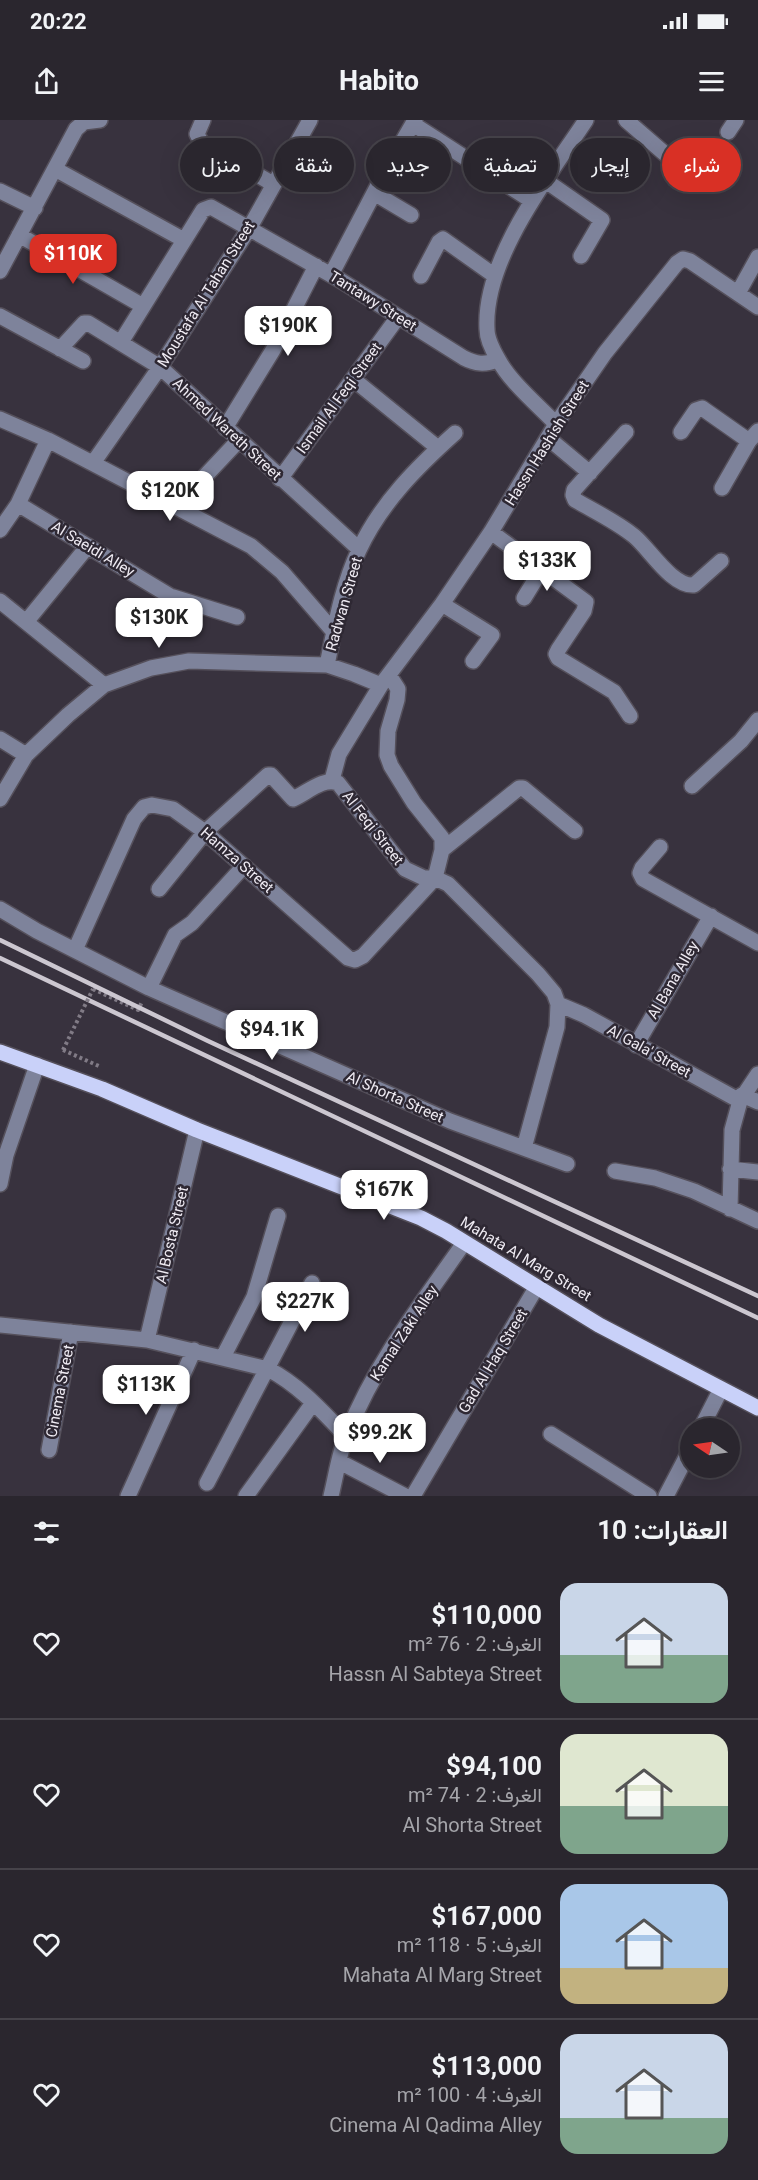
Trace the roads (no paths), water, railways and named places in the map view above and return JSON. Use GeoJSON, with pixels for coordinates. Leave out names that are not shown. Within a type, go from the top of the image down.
{"type":"FeatureCollection","features":[{"type":"Feature","properties":{"kind":"main road","name":"Mahata Al Marg Street"},"geometry":{"type":"LineString","coordinates":[[0,1052],[102,1089],[197,1130],[421,1218],[599,1325],[758,1408]]}},
{"type":"Feature","properties":{"kind":"street"},"geometry":{"type":"LineString","coordinates":[[0,271],[76,129],[82,121],[100,120]]}},
{"type":"Feature","properties":{"kind":"street"},"geometry":{"type":"LineString","coordinates":[[203,120],[197,134],[201,142],[273,184]]}},
{"type":"Feature","properties":{"kind":"street","name":"Moustafa Al Tahan Street"},"geometry":{"type":"LineString","coordinates":[[93,463],[160,367],[249,227],[310,120]]}},
{"type":"Feature","properties":{"kind":"street"},"geometry":{"type":"LineString","coordinates":[[626,120],[662,151]]}},
{"type":"Feature","properties":{"kind":"street"},"geometry":{"type":"LineString","coordinates":[[558,163],[584,121]]}},
{"type":"Feature","properties":{"kind":"street"},"geometry":{"type":"LineString","coordinates":[[331,275],[414,122],[532,201]]}},
{"type":"Feature","properties":{"kind":"street"},"geometry":{"type":"LineString","coordinates":[[55,169],[184,240],[121,342]]}},
{"type":"Feature","properties":{"kind":"street"},"geometry":{"type":"LineString","coordinates":[[558,190],[602,220],[581,256]]}},
{"type":"Feature","properties":{"kind":"street"},"geometry":{"type":"LineString","coordinates":[[0,191],[35,208]]}},
{"type":"Feature","properties":{"kind":"street"},"geometry":{"type":"LineString","coordinates":[[539,192],[518,223],[504,251],[495,276],[486,331],[498,360],[556,424]]}},
{"type":"Feature","properties":{"kind":"street"},"geometry":{"type":"LineString","coordinates":[[374,193],[411,215]]}},
{"type":"Feature","properties":{"kind":"street","name":"Tantawy Street"},"geometry":{"type":"LineString","coordinates":[[184,240],[203,210],[213,207],[331,275],[464,358],[476,364],[487,364],[498,360]]}},
{"type":"Feature","properties":{"kind":"street"},"geometry":{"type":"LineString","coordinates":[[19,235],[143,306]]}},
{"type":"Feature","properties":{"kind":"street"},"geometry":{"type":"LineString","coordinates":[[421,276],[439,242],[443,239],[495,276]]}},
{"type":"Feature","properties":{"kind":"street"},"geometry":{"type":"LineString","coordinates":[[738,293],[758,257]]}},
{"type":"Feature","properties":{"kind":"street","name":"Hassn Hashish Street"},"geometry":{"type":"LineString","coordinates":[[332,780],[339,754],[385,680],[492,532],[556,424],[605,353],[677,263],[683,259],[690,261],[758,307]]}},
{"type":"Feature","properties":{"kind":"street"},"geometry":{"type":"LineString","coordinates":[[225,428],[273,350],[316,266]]}},
{"type":"Feature","properties":{"kind":"street"},"geometry":{"type":"LineString","coordinates":[[0,316],[83,361]]}},
{"type":"Feature","properties":{"kind":"street","name":"Ismail Al Feqi Street"},"geometry":{"type":"LineString","coordinates":[[280,479],[398,317]]}},
{"type":"Feature","properties":{"kind":"street","name":"Ahmed Wareth Street"},"geometry":{"type":"LineString","coordinates":[[60,349],[84,324],[92,324],[160,367],[359,549]]}},
{"type":"Feature","properties":{"kind":"street"},"geometry":{"type":"LineString","coordinates":[[353,379],[438,448]]}},
{"type":"Feature","properties":{"kind":"street"},"geometry":{"type":"LineString","coordinates":[[681,432],[696,410],[702,408],[754,436],[722,488]]}},
{"type":"Feature","properties":{"kind":"street"},"geometry":{"type":"LineString","coordinates":[[0,419],[48,440],[234,536],[282,572],[334,632]]}},
{"type":"Feature","properties":{"kind":"street"},"geometry":{"type":"LineString","coordinates":[[626,432],[574,490],[575,500],[636,537],[657,562],[684,583],[694,585],[721,561]]}},
{"type":"Feature","properties":{"kind":"street","name":"Radwan Street"},"geometry":{"type":"LineString","coordinates":[[327,665],[349,576],[359,549],[398,489],[415,469],[455,433]]}},
{"type":"Feature","properties":{"kind":"street"},"geometry":{"type":"LineString","coordinates":[[548,438],[590,473]]}},
{"type":"Feature","properties":{"kind":"street"},"geometry":{"type":"LineString","coordinates":[[0,530],[18,504],[48,440]]}},
{"type":"Feature","properties":{"kind":"street"},"geometry":{"type":"LineString","coordinates":[[177,507],[238,440]]}},
{"type":"Feature","properties":{"kind":"street","name":"Al Saeidi Alley"},"geometry":{"type":"LineString","coordinates":[[18,504],[170,596],[237,617]]}},
{"type":"Feature","properties":{"kind":"street"},"geometry":{"type":"LineString","coordinates":[[492,532],[586,602],[584,611],[556,654],[558,658],[614,692],[630,716]]}},
{"type":"Feature","properties":{"kind":"street"},"geometry":{"type":"LineString","coordinates":[[26,622],[88,546]]}},
{"type":"Feature","properties":{"kind":"street"},"geometry":{"type":"LineString","coordinates":[[524,598],[542,569]]}},
{"type":"Feature","properties":{"kind":"street"},"geometry":{"type":"LineString","coordinates":[[0,601],[104,685]]}},
{"type":"Feature","properties":{"kind":"street"},"geometry":{"type":"LineString","coordinates":[[442,604],[492,634],[473,661]]}},
{"type":"Feature","properties":{"kind":"street"},"geometry":{"type":"LineString","coordinates":[[0,799],[26,755],[68,714],[104,685],[151,668],[189,661],[327,665],[354,674],[385,680],[398,689],[388,731],[387,754],[391,766],[414,803],[442,838],[442,850],[435,878],[448,884],[538,974],[554,993],[558,1004],[557,1027],[524,1148]]}},
{"type":"Feature","properties":{"kind":"street"},"geometry":{"type":"LineString","coordinates":[[692,786],[741,741],[758,720]]}},
{"type":"Feature","properties":{"kind":"street"},"geometry":{"type":"LineString","coordinates":[[0,739],[26,755]]}},
{"type":"Feature","properties":{"kind":"street","name":"Al Feqi Street"},"geometry":{"type":"LineString","coordinates":[[159,888],[205,832],[268,775],[271,775],[293,799],[332,780],[338,783],[405,869],[424,878],[435,878]]}},
{"type":"Feature","properties":{"kind":"street"},"geometry":{"type":"LineString","coordinates":[[442,850],[519,788],[527,791],[575,831]]}},
{"type":"Feature","properties":{"kind":"street","name":"Hamza Street"},"geometry":{"type":"LineString","coordinates":[[75,950],[134,819],[144,807],[152,805],[173,809],[205,832],[348,958],[355,960],[363,956],[435,878]]}},
{"type":"Feature","properties":{"kind":"street"},"geometry":{"type":"LineString","coordinates":[[660,847],[642,868],[640,873],[643,879],[758,943]]}},
{"type":"Feature","properties":{"kind":"street"},"geometry":{"type":"LineString","coordinates":[[149,988],[174,935],[192,923],[244,866]]}},
{"type":"Feature","properties":{"kind":"street","name":"Al Shorta Street"},"geometry":{"type":"LineString","coordinates":[[0,909],[149,988],[412,1105],[567,1164]]}},
{"type":"Feature","properties":{"kind":"street","name":"Al Bana Alley"},"geometry":{"type":"LineString","coordinates":[[636,1045],[711,915]]}},
{"type":"Feature","properties":{"kind":"street","name":"Al Gala' Street"},"geometry":{"type":"LineString","coordinates":[[558,1004],[584,1015],[636,1045],[741,1098],[758,1102]]}},
{"type":"Feature","properties":{"kind":"street"},"geometry":{"type":"LineString","coordinates":[[0,1184],[6,1155],[36,1065]]}},
{"type":"Feature","properties":{"kind":"street"},"geometry":{"type":"LineString","coordinates":[[730,1209],[729,1169],[732,1130],[741,1098],[758,1074]]}},
{"type":"Feature","properties":{"kind":"street","name":"Al Bosta Street"},"geometry":{"type":"LineString","coordinates":[[147,1340],[197,1130]]}},
{"type":"Feature","properties":{"kind":"street"},"geometry":{"type":"LineString","coordinates":[[729,1169],[758,1173]]}},
{"type":"Feature","properties":{"kind":"street"},"geometry":{"type":"LineString","coordinates":[[615,1171],[655,1178],[694,1191],[758,1221]]}},
{"type":"Feature","properties":{"kind":"street"},"geometry":{"type":"LineString","coordinates":[[223,1357],[254,1298],[278,1216]]}},
{"type":"Feature","properties":{"kind":"street","name":"Kamal Zaki Alley"},"geometry":{"type":"LineString","coordinates":[[331,1496],[346,1436],[365,1395],[402,1332],[464,1243]]}},
{"type":"Feature","properties":{"kind":"street"},"geometry":{"type":"LineString","coordinates":[[207,1483],[312,1283]]}},
{"type":"Feature","properties":{"kind":"street","name":"Gad Al Haq Street"},"geometry":{"type":"LineString","coordinates":[[413,1496],[536,1288]]}},
{"type":"Feature","properties":{"kind":"street"},"geometry":{"type":"LineString","coordinates":[[0,1325],[147,1340],[268,1369],[283,1376],[346,1436]]}},
{"type":"Feature","properties":{"kind":"street","name":"Cinema Street"},"geometry":{"type":"LineString","coordinates":[[49,1450],[71,1332]]}},
{"type":"Feature","properties":{"kind":"street"},"geometry":{"type":"LineString","coordinates":[[128,1496],[194,1350]]}},
{"type":"Feature","properties":{"kind":"street"},"geometry":{"type":"LineString","coordinates":[[706,1418],[721,1389]]}},
{"type":"Feature","properties":{"kind":"street"},"geometry":{"type":"LineString","coordinates":[[246,1496],[313,1403]]}},
{"type":"Feature","properties":{"kind":"street"},"geometry":{"type":"LineString","coordinates":[[550,1434],[649,1496]]}},
{"type":"Feature","properties":{"kind":"street"},"geometry":{"type":"LineString","coordinates":[[340,1462],[405,1496]]}},
{"type":"Feature","properties":{"kind":"street"},"geometry":{"type":"LineString","coordinates":[[670,1495],[680,1472]]}},
{"type":"Feature","properties":{"kind":"railway"},"geometry":{"type":"LineString","coordinates":[[0,940],[208,1041],[758,1296]]}},
{"type":"Feature","properties":{"kind":"railway"},"geometry":{"type":"LineString","coordinates":[[0,958],[758,1318]]}}]}
